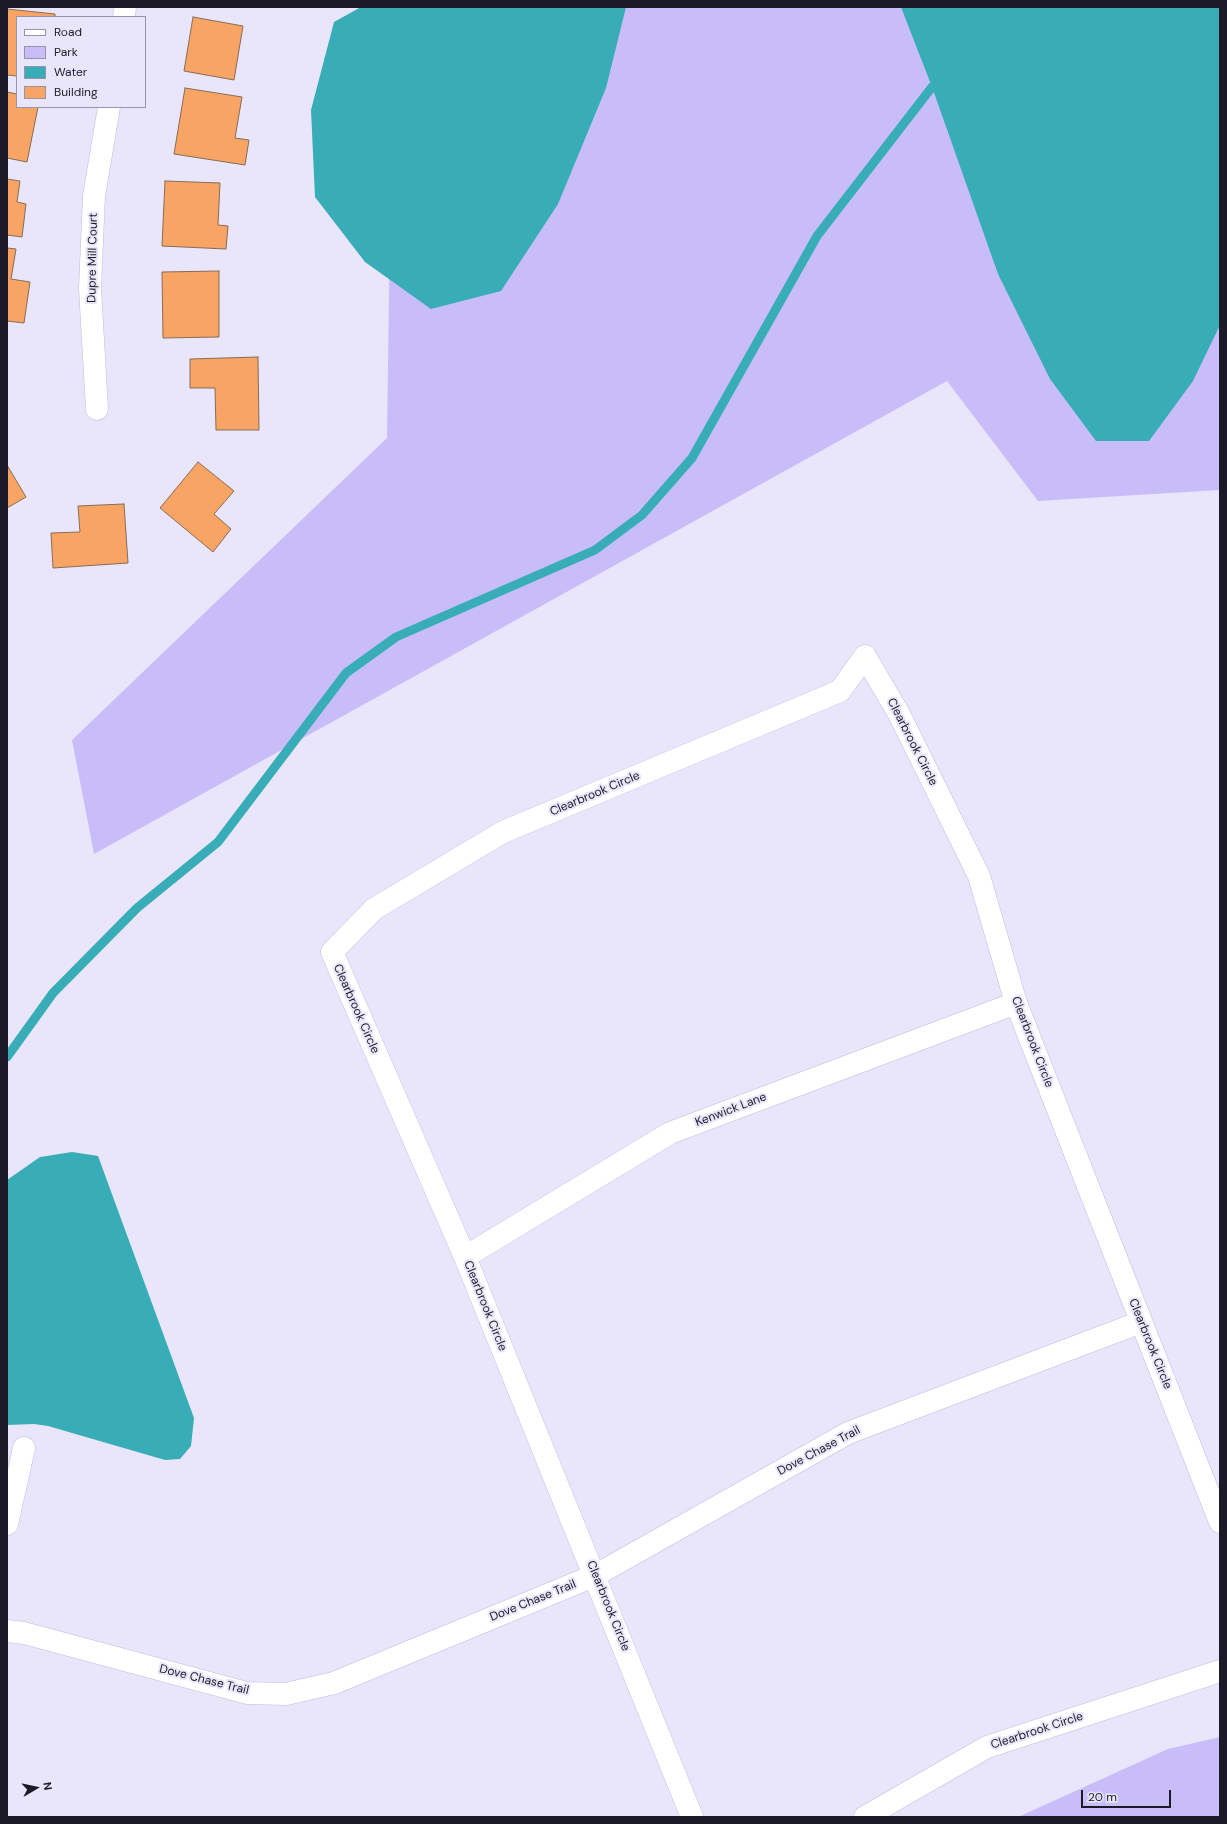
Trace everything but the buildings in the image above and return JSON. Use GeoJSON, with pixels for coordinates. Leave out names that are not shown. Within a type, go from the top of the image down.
{"type":"FeatureCollection","features":[{"type":"Feature","properties":{"kind":"street","name":"Dupre Mill Court"},"geometry":{"type":"LineString","coordinates":[[97,409],[91,280],[94,196],[109,108]]}},
{"type":"Feature","properties":{"kind":"street","name":"Clearbrook Circle"},"geometry":{"type":"LineString","coordinates":[[692,1817],[596,1575],[466,1257],[332,952],[374,909],[503,832],[840,691],[865,656],[899,714],[979,876],[1016,1003],[1220,1522]]}},
{"type":"Feature","properties":{"kind":"street","name":"Kenwick Lane"},"geometry":{"type":"LineString","coordinates":[[466,1257],[670,1133],[1016,1003]]}},
{"type":"Feature","properties":{"kind":"street","name":"Dove Chase Trail"},"geometry":{"type":"LineString","coordinates":[[7,1631],[24,1633],[247,1693],[286,1694],[334,1683],[596,1575],[848,1433],[1141,1322]]}},
{"type":"Feature","properties":{"kind":"street"},"geometry":{"type":"LineString","coordinates":[[7,1524],[24,1448]]}},
{"type":"Feature","properties":{"kind":"street","name":"Clearbrook Circle"},"geometry":{"type":"LineString","coordinates":[[865,1817],[988,1747],[1220,1671]]}},
{"type":"Feature","properties":{"kind":"green space"},"geometry":{"type":"Polygon","coordinates":[[[393,7],[1220,7],[1220,490],[1038,501],[947,381],[94,854],[72,740],[387,438],[393,7]]]}},
{"type":"Feature","properties":{"kind":"green space"},"geometry":{"type":"Polygon","coordinates":[[[1220,1737],[1220,1817],[1018,1817],[1168,1749],[1220,1737]]]}},
{"type":"Feature","properties":{"kind":"water"},"geometry":{"type":"Polygon","coordinates":[[[361,7],[626,7],[606,88],[558,204],[501,291],[431,309],[365,262],[315,197],[311,110],[334,22],[361,7]]]}},
{"type":"Feature","properties":{"kind":"water"},"geometry":{"type":"Polygon","coordinates":[[[901,7],[1220,7],[1220,325],[1193,381],[1149,441],[1096,441],[1050,379],[998,274],[932,87],[901,7]]]}},
{"type":"Feature","properties":{"kind":"water"},"geometry":{"type":"Polygon","coordinates":[[[72,1152],[98,1156],[194,1418],[191,1446],[180,1459],[165,1460],[48,1426],[34,1424],[7,1425],[7,1180],[40,1157],[72,1152]]]}},
{"type":"Feature","properties":{"kind":"waterway"},"geometry":{"type":"LineString","coordinates":[[7,1057],[53,993],[137,908],[218,842],[346,673],[396,637],[595,550],[642,515],[692,458],[817,236],[932,87]]}}]}
